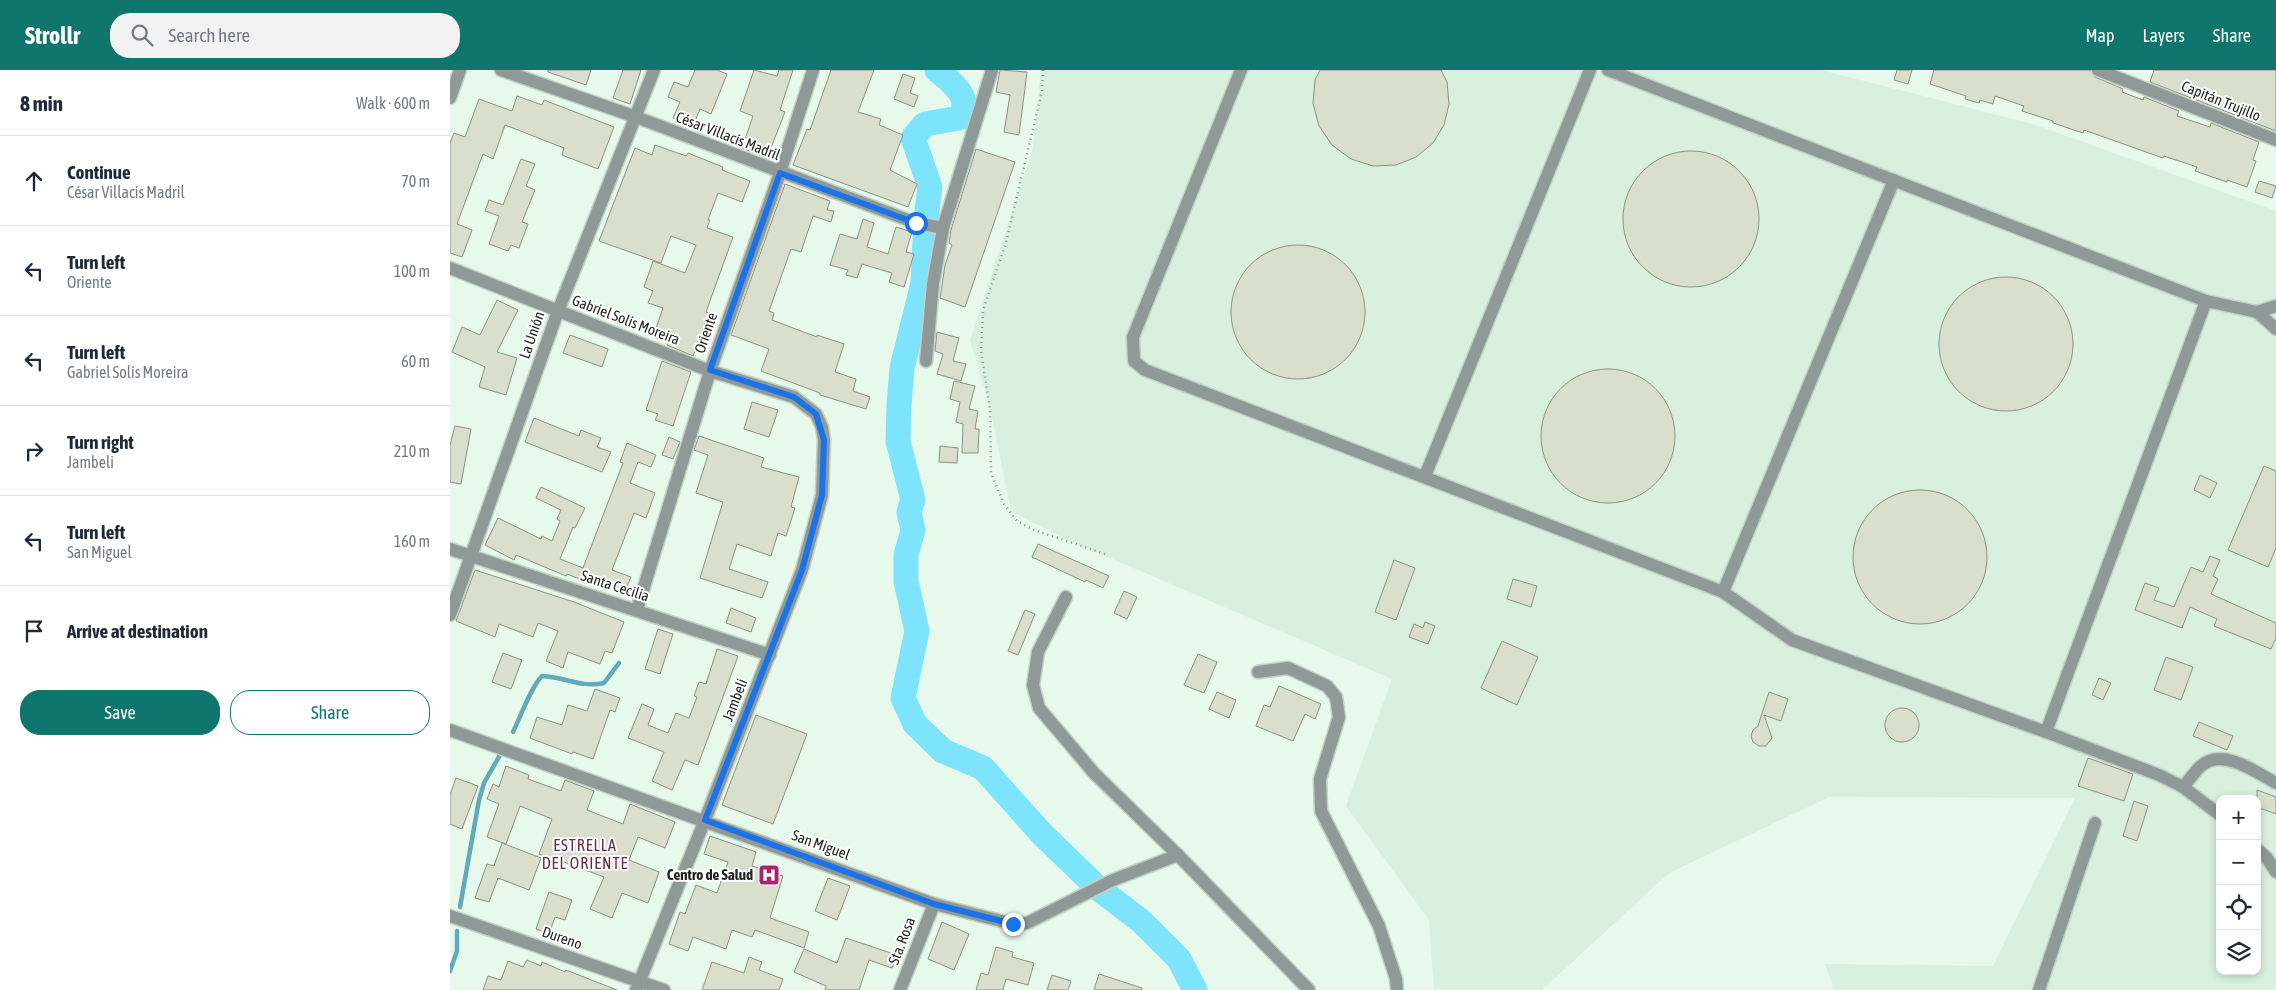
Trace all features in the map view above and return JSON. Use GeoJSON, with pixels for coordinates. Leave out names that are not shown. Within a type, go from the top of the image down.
{"type":"FeatureCollection","features":[{"type":"Feature","properties":{"kind":"street"},"geometry":{"type":"LineString","coordinates":[[450,98],[460,70]]}},
{"type":"Feature","properties":{"kind":"street","name":"César Villacís Madril"},"geometry":{"type":"LineString","coordinates":[[501,70],[636,117],[916,223],[938,227]]}},
{"type":"Feature","properties":{"kind":"street","name":"La Unión"},"geometry":{"type":"LineString","coordinates":[[450,615],[558,311],[654,70]]}},
{"type":"Feature","properties":{"kind":"street","name":"Oriente"},"geometry":{"type":"LineString","coordinates":[[638,610],[710,370],[780,173],[813,70]]}},
{"type":"Feature","properties":{"kind":"street"},"geometry":{"type":"LineString","coordinates":[[926,361],[938,227],[992,70]]}},
{"type":"Feature","properties":{"kind":"street"},"geometry":{"type":"LineString","coordinates":[[1241,70],[1134,337],[1134,361],[1145,370],[1425,476],[1722,592],[1792,640],[2159,775],[2183,787],[2216,812]]}},
{"type":"Feature","properties":{"kind":"street"},"geometry":{"type":"LineString","coordinates":[[1425,476],[1590,70]]}},
{"type":"Feature","properties":{"kind":"street"},"geometry":{"type":"LineString","coordinates":[[1608,70],[2206,301],[2257,312],[2276,329]]}},
{"type":"Feature","properties":{"kind":"street","name":"Capitán Trujillo"},"geometry":{"type":"LineString","coordinates":[[2098,70],[2276,140]]}},
{"type":"Feature","properties":{"kind":"street"},"geometry":{"type":"LineString","coordinates":[[1722,592],[1894,180]]}},
{"type":"Feature","properties":{"kind":"street","name":"Gabriel Solís Moreira"},"geometry":{"type":"LineString","coordinates":[[450,268],[710,370],[794,397],[816,414]]}},
{"type":"Feature","properties":{"kind":"street"},"geometry":{"type":"LineString","coordinates":[[2046,732],[2206,301]]}},
{"type":"Feature","properties":{"kind":"street"},"geometry":{"type":"LineString","coordinates":[[2257,312],[2276,306]]}},
{"type":"Feature","properties":{"kind":"street","name":"Jambeli"},"geometry":{"type":"LineString","coordinates":[[638,986],[802,570],[822,495],[824,440],[816,414]]}},
{"type":"Feature","properties":{"kind":"street","name":"Santa Cecilia"},"geometry":{"type":"LineString","coordinates":[[450,549],[770,655]]}},
{"type":"Feature","properties":{"kind":"street"},"geometry":{"type":"LineString","coordinates":[[1066,596],[1038,652],[1033,686],[1039,708],[1094,773],[1178,855],[1308,990]]}},
{"type":"Feature","properties":{"kind":"street"},"geometry":{"type":"LineString","coordinates":[[1258,672],[1288,668],[1327,686],[1336,697],[1339,717],[1320,779],[1322,811],[1379,926],[1398,990]]}},
{"type":"Feature","properties":{"kind":"street","name":"San Miguel"},"geometry":{"type":"LineString","coordinates":[[450,730],[705,820],[934,904],[1013,924],[1027,923],[1113,880],[1178,855]]}},
{"type":"Feature","properties":{"kind":"street"},"geometry":{"type":"LineString","coordinates":[[2183,787],[2201,766],[2214,759],[2227,759],[2276,783]]}},
{"type":"Feature","properties":{"kind":"street"},"geometry":{"type":"LineString","coordinates":[[2038,990],[2095,823]]}},
{"type":"Feature","properties":{"kind":"street"},"geometry":{"type":"LineString","coordinates":[[2261,853],[2276,872]]}},
{"type":"Feature","properties":{"kind":"street","name":"Sta. Rosa"},"geometry":{"type":"LineString","coordinates":[[900,990],[934,904]]}},
{"type":"Feature","properties":{"kind":"street","name":"Dureno"},"geometry":{"type":"LineString","coordinates":[[450,916],[638,986],[664,990]]}},
{"type":"Feature","properties":{"kind":"path"},"geometry":{"type":"LineString","coordinates":[[1044,70],[1042,91],[1006,242],[983,311],[981,350],[990,410],[992,473],[1004,504],[1018,520],[1034,530],[1108,554]]}},
{"type":"Feature","properties":{"kind":"shaded area"},"geometry":{"type":"Polygon","coordinates":[[[1041,70],[1821,70],[2033,124],[2276,211],[2276,990],[1834,990],[1825,964],[1993,966],[2075,798],[1829,797],[1669,873],[1542,990],[1434,990],[1429,920],[1346,806],[1392,679],[1059,536],[1011,511],[991,411],[970,340],[1033,148],[1041,70]]]}},
{"type":"Feature","properties":{"kind":"building"},"geometry":{"type":"Polygon","coordinates":[[[548,70],[591,70],[586,85],[548,72],[548,70]]]}},
{"type":"Feature","properties":{"kind":"building"},"geometry":{"type":"Polygon","coordinates":[[[623,70],[641,70],[630,104],[613,98],[623,70]]]}},
{"type":"Feature","properties":{"kind":"building"},"geometry":{"type":"Polygon","coordinates":[[[695,70],[717,70],[727,74],[711,114],[700,109],[693,126],[673,118],[680,102],[668,97],[674,82],[688,87],[695,70]]]}},
{"type":"Feature","properties":{"kind":"building"},"geometry":{"type":"Polygon","coordinates":[[[754,70],[777,76],[779,70],[793,70],[780,110],[785,112],[767,158],[742,148],[753,116],[740,111],[754,70]]]}},
{"type":"Feature","properties":{"kind":"building"},"geometry":{"type":"Polygon","coordinates":[[[831,70],[874,70],[858,112],[881,119],[879,125],[903,135],[890,170],[917,184],[908,207],[793,165],[807,129],[810,130],[831,70]]]}},
{"type":"Feature","properties":{"kind":"building"},"geometry":{"type":"Polygon","coordinates":[[[1000,70],[1027,72],[1019,135],[1004,132],[1010,95],[996,92],[1000,70]]]}},
{"type":"Feature","properties":{"kind":"building"},"geometry":{"type":"Polygon","coordinates":[[[1320,70],[1441,70],[1447,82],[1449,104],[1444,125],[1433,143],[1416,157],[1396,165],[1373,166],[1351,159],[1332,145],[1319,126],[1313,103],[1315,80],[1320,70]]]}},
{"type":"Feature","properties":{"kind":"building"},"geometry":{"type":"Polygon","coordinates":[[[1897,70],[1912,70],[1908,84],[1894,80],[1897,70]]]}},
{"type":"Feature","properties":{"kind":"building"},"geometry":{"type":"Polygon","coordinates":[[[1934,70],[2090,70],[2095,77],[2123,89],[2122,92],[2143,100],[2144,97],[2179,111],[2177,116],[2210,127],[2211,123],[2259,142],[2253,160],[2256,161],[2247,187],[2227,180],[2227,182],[2195,171],[2197,167],[2164,156],[2163,158],[2084,130],[2083,133],[2053,123],[2053,121],[2022,111],[2024,106],[1995,96],[1993,104],[1980,100],[1979,103],[1965,99],[1966,96],[1930,84],[1934,70]]]}},
{"type":"Feature","properties":{"kind":"building"},"geometry":{"type":"Polygon","coordinates":[[[2154,70],[2276,70],[2276,131],[2150,82],[2154,70]]]}},
{"type":"Feature","properties":{"kind":"building"},"geometry":{"type":"Polygon","coordinates":[[[903,74],[915,78],[910,93],[918,96],[914,107],[894,99],[903,74]]]}},
{"type":"Feature","properties":{"kind":"building"},"geometry":{"type":"Polygon","coordinates":[[[517,96],[542,105],[544,100],[614,127],[598,169],[562,155],[564,148],[505,125],[493,159],[483,154],[457,224],[472,230],[462,257],[450,253],[450,143],[454,133],[465,137],[479,99],[512,111],[517,96]]]}},
{"type":"Feature","properties":{"kind":"building"},"geometry":{"type":"Polygon","coordinates":[[[655,145],[686,156],[688,153],[723,167],[722,170],[750,181],[742,202],[718,193],[708,220],[710,220],[707,228],[733,237],[706,312],[709,313],[693,356],[667,345],[668,342],[653,337],[663,308],[648,303],[653,291],[644,287],[653,261],[685,273],[696,245],[671,236],[661,263],[599,241],[635,148],[652,155],[655,145]]]}},
{"type":"Feature","properties":{"kind":"building"},"geometry":{"type":"Polygon","coordinates":[[[976,149],[1015,162],[965,307],[940,298],[945,265],[952,245],[949,243],[951,230],[976,149]]]}},
{"type":"Feature","properties":{"kind":"building"},"geometry":{"type":"Polygon","coordinates":[[[1691,151],[1717,157],[1739,171],[1753,193],[1759,219],[1753,245],[1739,267],[1717,281],[1691,287],[1665,281],[1643,267],[1629,245],[1623,219],[1629,193],[1643,171],[1665,157],[1691,151]]]}},
{"type":"Feature","properties":{"kind":"building"},"geometry":{"type":"Polygon","coordinates":[[[521,159],[535,164],[526,186],[535,190],[522,222],[528,224],[519,248],[511,245],[508,251],[489,244],[499,216],[485,211],[489,200],[503,205],[521,159]]]}},
{"type":"Feature","properties":{"kind":"building"},"geometry":{"type":"Polygon","coordinates":[[[2259,181],[2276,186],[2272,198],[2255,192],[2259,181]]]}},
{"type":"Feature","properties":{"kind":"building"},"geometry":{"type":"Polygon","coordinates":[[[785,184],[830,201],[827,210],[834,211],[831,222],[813,216],[801,252],[791,249],[769,311],[774,313],[772,320],[817,337],[817,335],[844,344],[835,372],[856,379],[853,391],[870,397],[866,409],[820,395],[820,393],[761,371],[769,349],[731,335],[785,184]]]}},
{"type":"Feature","properties":{"kind":"building"},"geometry":{"type":"Polygon","coordinates":[[[863,219],[874,223],[867,247],[888,254],[896,227],[912,232],[906,252],[914,254],[904,287],[889,282],[892,273],[862,264],[857,278],[846,275],[848,270],[830,265],[840,234],[857,239],[863,219]]]}},
{"type":"Feature","properties":{"kind":"building"},"geometry":{"type":"Polygon","coordinates":[[[1298,245],[1324,250],[1346,264],[1360,286],[1365,312],[1360,338],[1346,360],[1324,374],[1298,379],[1272,374],[1250,360],[1236,338],[1231,312],[1236,286],[1250,264],[1272,250],[1298,245]]]}},
{"type":"Feature","properties":{"kind":"building"},"geometry":{"type":"Polygon","coordinates":[[[2006,277],[2032,282],[2054,296],[2068,318],[2073,344],[2068,370],[2054,392],[2032,406],[2006,411],[1980,406],[1958,392],[1944,370],[1939,344],[1944,318],[1958,296],[1980,282],[2006,277]]]}},
{"type":"Feature","properties":{"kind":"building"},"geometry":{"type":"Polygon","coordinates":[[[497,300],[518,310],[497,352],[517,358],[506,395],[479,387],[485,367],[452,352],[462,327],[480,335],[497,300]]]}},
{"type":"Feature","properties":{"kind":"building"},"geometry":{"type":"Polygon","coordinates":[[[937,332],[959,338],[953,361],[966,364],[961,381],[937,374],[943,354],[935,351],[937,332]]]}},
{"type":"Feature","properties":{"kind":"building"},"geometry":{"type":"Polygon","coordinates":[[[570,335],[608,349],[602,367],[563,353],[570,335]]]}},
{"type":"Feature","properties":{"kind":"building"},"geometry":{"type":"Polygon","coordinates":[[[662,361],[691,372],[673,426],[655,420],[658,414],[646,410],[662,361]]]}},
{"type":"Feature","properties":{"kind":"building"},"geometry":{"type":"Polygon","coordinates":[[[1608,369],[1634,374],[1656,388],[1670,410],[1675,436],[1670,462],[1656,484],[1634,498],[1608,503],[1582,498],[1560,484],[1546,462],[1541,436],[1546,410],[1560,388],[1582,374],[1608,369]]]}},
{"type":"Feature","properties":{"kind":"building"},"geometry":{"type":"Polygon","coordinates":[[[954,381],[975,386],[969,409],[978,411],[975,429],[979,429],[978,453],[962,453],[963,424],[956,422],[960,402],[950,399],[954,381]]]}},
{"type":"Feature","properties":{"kind":"building"},"geometry":{"type":"Polygon","coordinates":[[[752,402],[778,410],[769,437],[744,429],[752,402]]]}},
{"type":"Feature","properties":{"kind":"building"},"geometry":{"type":"Polygon","coordinates":[[[534,418],[579,436],[581,430],[601,438],[597,447],[611,452],[602,472],[525,442],[534,418]]]}},
{"type":"Feature","properties":{"kind":"building"},"geometry":{"type":"Polygon","coordinates":[[[455,426],[471,429],[461,484],[450,482],[450,445],[455,426]]]}},
{"type":"Feature","properties":{"kind":"building"},"geometry":{"type":"Polygon","coordinates":[[[699,436],[764,458],[761,467],[799,477],[791,507],[795,508],[786,536],[778,533],[771,556],[737,544],[729,569],[768,582],[762,598],[700,578],[723,502],[696,493],[708,455],[694,450],[699,436]]]}},
{"type":"Feature","properties":{"kind":"building"},"geometry":{"type":"Polygon","coordinates":[[[669,437],[680,442],[673,459],[662,455],[669,437]]]}},
{"type":"Feature","properties":{"kind":"building"},"geometry":{"type":"Polygon","coordinates":[[[627,443],[656,455],[651,467],[638,462],[630,483],[655,493],[646,518],[634,513],[612,570],[631,577],[624,593],[606,586],[605,589],[567,574],[566,576],[516,555],[514,560],[485,545],[498,518],[541,539],[542,536],[552,541],[560,521],[557,519],[561,510],[536,498],[541,487],[585,508],[575,528],[573,527],[560,559],[583,568],[623,463],[620,462],[627,443]]]}},
{"type":"Feature","properties":{"kind":"building"},"geometry":{"type":"Polygon","coordinates":[[[940,446],[958,448],[957,463],[939,462],[940,446]]]}},
{"type":"Feature","properties":{"kind":"building"},"geometry":{"type":"Polygon","coordinates":[[[2264,466],[2276,471],[2276,548],[2268,567],[2228,550],[2264,466]]]}},
{"type":"Feature","properties":{"kind":"building"},"geometry":{"type":"Polygon","coordinates":[[[2200,475],[2217,483],[2210,498],[2194,490],[2200,475]]]}},
{"type":"Feature","properties":{"kind":"building"},"geometry":{"type":"Polygon","coordinates":[[[1920,490],[1946,495],[1968,509],[1982,531],[1987,557],[1982,583],[1968,605],[1946,619],[1920,624],[1894,619],[1872,605],[1858,583],[1853,557],[1858,531],[1872,509],[1894,495],[1920,490]]]}},
{"type":"Feature","properties":{"kind":"building"},"geometry":{"type":"Polygon","coordinates":[[[1038,544],[1109,576],[1103,588],[1086,580],[1085,582],[1032,557],[1038,544]]]}},
{"type":"Feature","properties":{"kind":"building"},"geometry":{"type":"Polygon","coordinates":[[[2210,556],[2220,560],[2213,576],[2218,579],[2211,594],[2276,623],[2276,638],[2271,649],[2214,626],[2217,619],[2190,607],[2182,628],[2135,610],[2145,583],[2159,588],[2154,600],[2174,607],[2191,567],[2203,572],[2210,556]]]}},
{"type":"Feature","properties":{"kind":"building"},"geometry":{"type":"Polygon","coordinates":[[[1394,560],[1415,568],[1396,620],[1375,612],[1394,560]]]}},
{"type":"Feature","properties":{"kind":"building"},"geometry":{"type":"Polygon","coordinates":[[[475,570],[574,602],[624,622],[612,653],[605,651],[600,664],[568,652],[563,668],[546,661],[558,631],[538,623],[533,637],[499,624],[495,637],[456,621],[475,570]]]}},
{"type":"Feature","properties":{"kind":"building"},"geometry":{"type":"Polygon","coordinates":[[[1513,579],[1537,586],[1531,607],[1507,599],[1513,579]]]}},
{"type":"Feature","properties":{"kind":"building"},"geometry":{"type":"Polygon","coordinates":[[[1124,591],[1137,597],[1127,619],[1114,613],[1124,591]]]}},
{"type":"Feature","properties":{"kind":"building"},"geometry":{"type":"Polygon","coordinates":[[[731,608],[756,618],[751,632],[726,623],[731,608]]]}},
{"type":"Feature","properties":{"kind":"building"},"geometry":{"type":"Polygon","coordinates":[[[1025,610],[1035,614],[1018,655],[1008,651],[1025,610]]]}},
{"type":"Feature","properties":{"kind":"building"},"geometry":{"type":"Polygon","coordinates":[[[1425,622],[1435,626],[1428,644],[1409,637],[1414,624],[1423,628],[1425,622]]]}},
{"type":"Feature","properties":{"kind":"building"},"geometry":{"type":"Polygon","coordinates":[[[658,629],[673,634],[660,674],[645,669],[658,629]]]}},
{"type":"Feature","properties":{"kind":"building"},"geometry":{"type":"Polygon","coordinates":[[[1502,641],[1538,657],[1517,705],[1481,688],[1502,641]]]}},
{"type":"Feature","properties":{"kind":"building"},"geometry":{"type":"Polygon","coordinates":[[[717,649],[738,656],[698,765],[685,760],[672,790],[652,781],[664,752],[628,738],[642,704],[654,709],[648,725],[668,733],[676,713],[689,718],[697,697],[694,696],[699,682],[706,684],[717,649]]]}},
{"type":"Feature","properties":{"kind":"building"},"geometry":{"type":"Polygon","coordinates":[[[503,653],[522,660],[511,689],[492,682],[503,653]]]}},
{"type":"Feature","properties":{"kind":"building"},"geometry":{"type":"Polygon","coordinates":[[[1198,654],[1217,662],[1204,693],[1184,685],[1198,654]]]}},
{"type":"Feature","properties":{"kind":"building"},"geometry":{"type":"Polygon","coordinates":[[[2166,657],[2193,667],[2181,700],[2154,690],[2166,657]]]}},
{"type":"Feature","properties":{"kind":"building"},"geometry":{"type":"Polygon","coordinates":[[[2099,678],[2111,683],[2103,700],[2092,695],[2099,678]]]}},
{"type":"Feature","properties":{"kind":"building"},"geometry":{"type":"Polygon","coordinates":[[[1279,686],[1321,704],[1315,719],[1305,714],[1293,741],[1256,726],[1264,705],[1270,707],[1279,686]]]}},
{"type":"Feature","properties":{"kind":"building"},"geometry":{"type":"Polygon","coordinates":[[[595,689],[620,698],[615,712],[610,710],[593,759],[573,752],[572,754],[530,738],[537,717],[562,725],[568,705],[587,711],[595,689]]]}},
{"type":"Feature","properties":{"kind":"building"},"geometry":{"type":"Polygon","coordinates":[[[1217,692],[1236,700],[1229,718],[1209,709],[1217,692]]]}},
{"type":"Feature","properties":{"kind":"building"},"geometry":{"type":"Polygon","coordinates":[[[1769,692],[1788,699],[1781,721],[1764,715],[1772,738],[1766,746],[1759,746],[1753,742],[1751,736],[1753,730],[1758,726],[1769,692]]]}},
{"type":"Feature","properties":{"kind":"building"},"geometry":{"type":"Polygon","coordinates":[[[1902,708],[1909,709],[1914,713],[1918,718],[1918,732],[1914,737],[1909,741],[1902,742],[1895,741],[1890,737],[1886,732],[1885,725],[1886,718],[1890,713],[1895,709],[1902,708]]]}},
{"type":"Feature","properties":{"kind":"building"},"geometry":{"type":"Polygon","coordinates":[[[756,715],[807,734],[773,824],[722,805],[756,715]]]}},
{"type":"Feature","properties":{"kind":"building"},"geometry":{"type":"Polygon","coordinates":[[[2199,722],[2233,736],[2227,750],[2193,736],[2199,722]]]}},
{"type":"Feature","properties":{"kind":"building"},"geometry":{"type":"Polygon","coordinates":[[[2088,758],[2133,774],[2124,801],[2078,786],[2088,758]]]}},
{"type":"Feature","properties":{"kind":"building"},"geometry":{"type":"Polygon","coordinates":[[[506,766],[529,775],[528,779],[561,791],[565,780],[594,791],[587,810],[623,824],[630,804],[675,822],[665,848],[638,837],[629,860],[659,872],[648,903],[622,893],[612,918],[590,909],[604,877],[539,854],[552,819],[520,806],[506,844],[487,837],[499,804],[487,799],[493,784],[499,787],[506,766]]]}},
{"type":"Feature","properties":{"kind":"building"},"geometry":{"type":"Polygon","coordinates":[[[456,778],[478,786],[462,829],[450,824],[450,795],[456,778]]]}},
{"type":"Feature","properties":{"kind":"building"},"geometry":{"type":"Polygon","coordinates":[[[2257,790],[2276,797],[2276,814],[2261,808],[2261,795],[2257,795],[2257,790]]]}},
{"type":"Feature","properties":{"kind":"building"},"geometry":{"type":"Polygon","coordinates":[[[2134,801],[2148,806],[2137,841],[2123,836],[2134,801]]]}},
{"type":"Feature","properties":{"kind":"building"},"geometry":{"type":"Polygon","coordinates":[[[710,836],[756,852],[752,866],[783,876],[770,918],[809,932],[804,948],[755,930],[752,937],[732,930],[726,949],[693,937],[688,951],[669,944],[680,912],[685,914],[696,885],[717,893],[728,862],[704,854],[710,836]]]}},
{"type":"Feature","properties":{"kind":"building"},"geometry":{"type":"Polygon","coordinates":[[[502,843],[541,858],[529,890],[498,878],[489,902],[475,898],[487,864],[494,866],[502,843]]]}},
{"type":"Feature","properties":{"kind":"building"},"geometry":{"type":"Polygon","coordinates":[[[828,878],[850,886],[837,920],[815,911],[828,878]]]}},
{"type":"Feature","properties":{"kind":"building"},"geometry":{"type":"Polygon","coordinates":[[[549,892],[572,900],[565,920],[555,917],[549,934],[536,929],[549,892]]]}},
{"type":"Feature","properties":{"kind":"building"},"geometry":{"type":"Polygon","coordinates":[[[942,922],[969,934],[954,970],[928,959],[942,922]]]}},
{"type":"Feature","properties":{"kind":"building"},"geometry":{"type":"Polygon","coordinates":[[[846,938],[897,955],[892,968],[869,960],[859,990],[825,990],[826,986],[794,972],[804,949],[837,963],[846,938]]]}},
{"type":"Feature","properties":{"kind":"building"},"geometry":{"type":"Polygon","coordinates":[[[996,947],[1013,952],[1012,957],[1034,963],[1028,985],[1006,979],[1003,990],[976,990],[981,973],[988,975],[996,947]]]}},
{"type":"Feature","properties":{"kind":"building"},"geometry":{"type":"Polygon","coordinates":[[[749,957],[762,962],[759,970],[783,979],[779,990],[702,990],[712,962],[744,973],[749,957]]]}},
{"type":"Feature","properties":{"kind":"building"},"geometry":{"type":"Polygon","coordinates":[[[527,960],[541,966],[542,962],[565,972],[566,970],[617,990],[483,990],[488,976],[501,980],[508,961],[523,967],[527,960]]]}},
{"type":"Feature","properties":{"kind":"building"},"geometry":{"type":"Polygon","coordinates":[[[1099,974],[1142,988],[1142,990],[1094,990],[1099,974]]]}},
{"type":"Feature","properties":{"kind":"building"},"geometry":{"type":"Polygon","coordinates":[[[1052,975],[1071,981],[1068,990],[1047,990],[1052,975]]]}},
{"type":"Feature","properties":{"kind":"waterway"},"geometry":{"type":"LineString","coordinates":[[937,70],[955,85],[963,98],[964,104],[959,118],[925,124],[913,138],[930,187],[926,218],[923,283],[902,368],[899,405],[898,441],[913,500],[909,512],[913,530],[906,555],[906,581],[917,631],[903,698],[915,724],[943,751],[983,768],[1042,834],[1099,889],[1141,921],[1179,959],[1195,990]]}},
{"type":"Feature","properties":{"kind":"waterway"},"geometry":{"type":"LineString","coordinates":[[513,732],[530,694],[542,676],[587,684],[604,683],[619,663]]}},
{"type":"Feature","properties":{"kind":"waterway"},"geometry":{"type":"LineString","coordinates":[[460,907],[479,800],[484,783],[500,755]]}},
{"type":"Feature","properties":{"kind":"waterway"},"geometry":{"type":"LineString","coordinates":[[450,971],[457,951],[457,931]]}},
{"type":"Feature","properties":{"kind":"place","name":"Centro de Salud"},"geometry":{"type":"Point","coordinates":[769,875]}},
{"type":"Feature","properties":{"kind":"district","name":"ESTRELLA DEL ORIENTE"},"geometry":{"type":"Point","coordinates":[585,854]}},
{"type":"Feature","properties":{"kind":"route"},"geometry":{"type":"LineString","coordinates":[[916,223],[780,173],[710,370],[794,397],[807,405],[816,414],[822,426],[824,440],[822,495],[802,570],[705,820],[934,904],[1013,924]]}}]}
